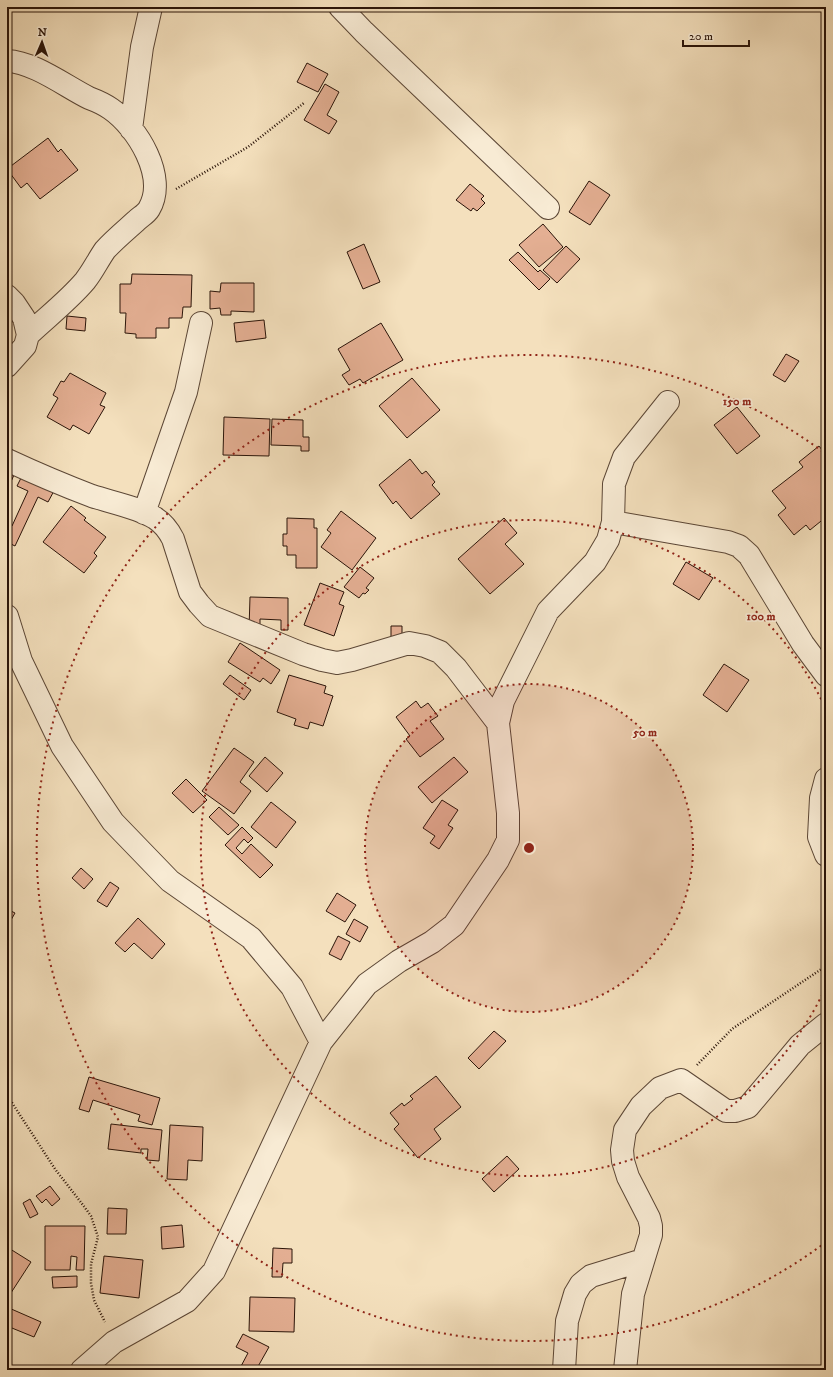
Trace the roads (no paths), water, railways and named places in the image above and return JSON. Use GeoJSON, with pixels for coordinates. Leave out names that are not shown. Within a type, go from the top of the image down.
{"type":"FeatureCollection","features":[{"type":"Feature","properties":{"kind":"street"},"geometry":{"type":"LineString","coordinates":[[131,129],[142,47],[151,7]]}},
{"type":"Feature","properties":{"kind":"street"},"geometry":{"type":"LineString","coordinates":[[340,7],[364,32],[548,208]]}},
{"type":"Feature","properties":{"kind":"street"},"geometry":{"type":"LineString","coordinates":[[7,61],[24,64],[99,102],[114,112],[131,129],[141,143],[149,158],[155,181],[152,202],[147,211],[106,250],[84,282],[70,297],[28,335]]}},
{"type":"Feature","properties":{"kind":"street"},"geometry":{"type":"LineString","coordinates":[[7,296],[14,303],[24,318],[28,335],[25,346],[7,366]]}},
{"type":"Feature","properties":{"kind":"street"},"geometry":{"type":"LineString","coordinates":[[144,513],[186,392],[200,323]]}},
{"type":"Feature","properties":{"kind":"street"},"geometry":{"type":"LineString","coordinates":[[82,1370],[114,1342],[187,1301],[214,1271],[321,1042],[367,984],[399,961],[432,942],[454,925],[498,860],[508,840],[508,814],[498,723],[503,701],[548,611],[594,562],[608,540],[614,522],[614,484],[624,457],[668,402]]}},
{"type":"Feature","properties":{"kind":"street"},"geometry":{"type":"LineString","coordinates":[[7,460],[91,496],[156,518],[169,532],[173,539],[190,592],[210,616],[303,654],[337,663],[409,643],[425,646],[440,652],[456,668],[498,723]]}},
{"type":"Feature","properties":{"kind":"street"},"geometry":{"type":"LineString","coordinates":[[614,522],[728,542],[739,546],[749,555],[803,644],[826,675]]}},
{"type":"Feature","properties":{"kind":"street"},"geometry":{"type":"LineString","coordinates":[[7,616],[21,661],[62,746],[113,822],[170,880],[251,938],[292,987],[321,1042]]}},
{"type":"Feature","properties":{"kind":"street"},"geometry":{"type":"LineString","coordinates":[[826,779],[821,798],[819,837],[826,855]]}},
{"type":"Feature","properties":{"kind":"street"},"geometry":{"type":"LineString","coordinates":[[624,1370],[633,1294],[651,1235],[649,1218],[628,1177],[623,1161],[622,1150],[625,1130],[641,1106],[660,1088],[681,1080],[726,1111],[735,1111],[748,1107],[800,1045],[826,1024]]}},
{"type":"Feature","properties":{"kind":"street"},"geometry":{"type":"LineString","coordinates":[[564,1370],[567,1321],[575,1294],[581,1284],[591,1276],[643,1260]]}}]}
